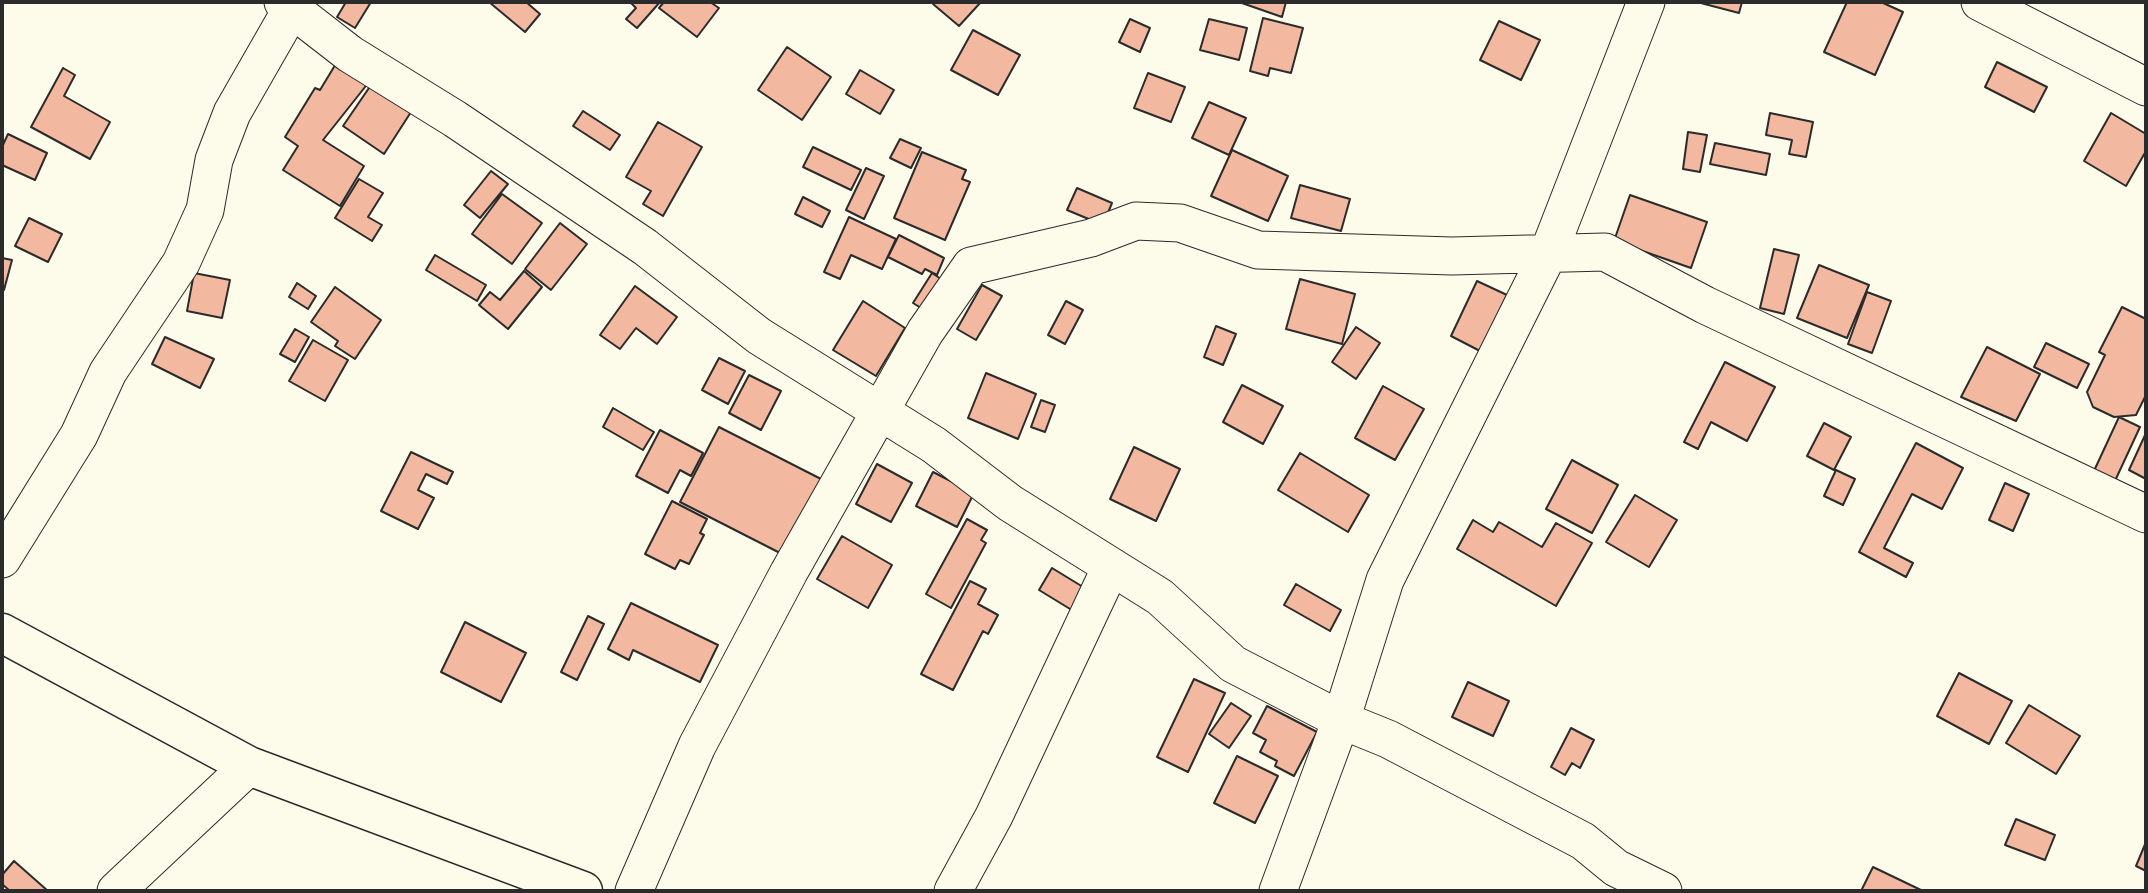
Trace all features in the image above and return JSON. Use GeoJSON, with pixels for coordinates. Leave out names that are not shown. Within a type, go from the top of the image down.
{"type":"FeatureCollection","features":[{"type":"Feature","properties":{"kind":"main road"},"geometry":{"type":"LineString","coordinates":[[2,633],[249,766],[583,891]]}},
{"type":"Feature","properties":{"kind":"street"},"geometry":{"type":"LineString","coordinates":[[1278,891],[1341,720],[1385,580],[1548,254],[1646,2]]}},
{"type":"Feature","properties":{"kind":"street"},"geometry":{"type":"LineString","coordinates":[[1980,2],[2146,86]]}},
{"type":"Feature","properties":{"kind":"street"},"geometry":{"type":"LineString","coordinates":[[2,559],[79,435],[108,372],[181,263],[205,210],[214,160],[232,113],[287,6],[350,54],[455,118],[645,247],[759,337],[934,445],[1010,503],[1110,569],[1160,597],[1233,664],[1341,720],[1388,738],[1583,841],[1616,869],[1663,891]]}},
{"type":"Feature","properties":{"kind":"street"},"geometry":{"type":"LineString","coordinates":[[634,891],[697,746],[789,572],[925,332],[971,266],[1091,237],[1136,221],[1180,223],[1258,250],[1452,256],[1605,252],[1705,305],[2146,514]]}},
{"type":"Feature","properties":{"kind":"street"},"geometry":{"type":"LineString","coordinates":[[953,891],[994,816],[1110,569]]}},
{"type":"Feature","properties":{"kind":"street"},"geometry":{"type":"LineString","coordinates":[[117,891],[249,766]]}},
{"type":"Feature","properties":{"kind":"building"},"geometry":{"type":"Polygon","coordinates":[[[346,2],[371,2],[355,28],[337,17],[346,2]]]}},
{"type":"Feature","properties":{"kind":"building"},"geometry":{"type":"Polygon","coordinates":[[[489,2],[526,2],[540,14],[525,32],[489,2]]]}},
{"type":"Feature","properties":{"kind":"building"},"geometry":{"type":"Polygon","coordinates":[[[630,2],[660,2],[637,28],[626,19],[636,8],[630,2]]]}},
{"type":"Feature","properties":{"kind":"building"},"geometry":{"type":"Polygon","coordinates":[[[664,2],[710,2],[719,8],[697,37],[659,8],[664,2]]]}},
{"type":"Feature","properties":{"kind":"building"},"geometry":{"type":"Polygon","coordinates":[[[981,2],[959,26],[933,4],[981,2]]]}},
{"type":"Feature","properties":{"kind":"building"},"geometry":{"type":"Polygon","coordinates":[[[1239,2],[1286,2],[1282,17],[1239,2]]]}},
{"type":"Feature","properties":{"kind":"building"},"geometry":{"type":"Polygon","coordinates":[[[1697,2],[1742,2],[1739,13],[1697,2]]]}},
{"type":"Feature","properties":{"kind":"building"},"geometry":{"type":"Polygon","coordinates":[[[1847,2],[1881,2],[1903,12],[1875,75],[1824,52],[1847,2]]]}},
{"type":"Feature","properties":{"kind":"building"},"geometry":{"type":"Polygon","coordinates":[[[1263,18],[1303,28],[1291,73],[1270,68],[1268,76],[1250,71],[1263,18]]]}},
{"type":"Feature","properties":{"kind":"building"},"geometry":{"type":"Polygon","coordinates":[[[1130,19],[1150,28],[1140,52],[1119,42],[1130,19]]]}},
{"type":"Feature","properties":{"kind":"building"},"geometry":{"type":"Polygon","coordinates":[[[1209,19],[1247,28],[1239,60],[1200,50],[1209,19]]]}},
{"type":"Feature","properties":{"kind":"building"},"geometry":{"type":"Polygon","coordinates":[[[1499,21],[1540,40],[1521,80],[1480,60],[1499,21]]]}},
{"type":"Feature","properties":{"kind":"building"},"geometry":{"type":"Polygon","coordinates":[[[973,30],[1020,55],[998,95],[951,70],[973,30]]]}},
{"type":"Feature","properties":{"kind":"building"},"geometry":{"type":"Polygon","coordinates":[[[787,47],[831,77],[802,120],[758,90],[787,47]]]}},
{"type":"Feature","properties":{"kind":"building"},"geometry":{"type":"Polygon","coordinates":[[[337,62],[369,82],[323,140],[364,166],[340,206],[283,170],[298,146],[285,137],[315,88],[320,90],[337,62]]]}},
{"type":"Feature","properties":{"kind":"building"},"geometry":{"type":"Polygon","coordinates":[[[1997,62],[2047,87],[2034,112],[1985,87],[1997,62]]]}},
{"type":"Feature","properties":{"kind":"building"},"geometry":{"type":"Polygon","coordinates":[[[63,68],[75,75],[64,96],[110,122],[90,159],[31,127],[63,68]]]}},
{"type":"Feature","properties":{"kind":"building"},"geometry":{"type":"Polygon","coordinates":[[[860,70],[894,90],[880,114],[846,94],[860,70]]]}},
{"type":"Feature","properties":{"kind":"building"},"geometry":{"type":"Polygon","coordinates":[[[1148,73],[1185,87],[1171,122],[1134,108],[1148,73]]]}},
{"type":"Feature","properties":{"kind":"building"},"geometry":{"type":"Polygon","coordinates":[[[371,85],[411,112],[384,154],[343,126],[371,85]]]}},
{"type":"Feature","properties":{"kind":"building"},"geometry":{"type":"Polygon","coordinates":[[[1209,102],[1246,118],[1229,155],[1192,138],[1209,102]]]}},
{"type":"Feature","properties":{"kind":"building"},"geometry":{"type":"Polygon","coordinates":[[[583,111],[620,135],[610,150],[573,126],[583,111]]]}},
{"type":"Feature","properties":{"kind":"building"},"geometry":{"type":"Polygon","coordinates":[[[1770,113],[1813,122],[1806,157],[1789,154],[1792,140],[1766,135],[1770,113]]]}},
{"type":"Feature","properties":{"kind":"building"},"geometry":{"type":"Polygon","coordinates":[[[2111,113],[2146,134],[2146,151],[2126,186],[2084,161],[2111,113]]]}},
{"type":"Feature","properties":{"kind":"building"},"geometry":{"type":"Polygon","coordinates":[[[658,122],[702,147],[663,216],[643,204],[651,191],[626,177],[658,122]]]}},
{"type":"Feature","properties":{"kind":"building"},"geometry":{"type":"Polygon","coordinates":[[[1688,132],[1707,135],[1700,172],[1683,169],[1688,132]]]}},
{"type":"Feature","properties":{"kind":"building"},"geometry":{"type":"Polygon","coordinates":[[[8,134],[47,153],[35,180],[2,165],[2,147],[8,134]]]}},
{"type":"Feature","properties":{"kind":"building"},"geometry":{"type":"Polygon","coordinates":[[[900,139],[921,148],[911,168],[890,158],[900,139]]]}},
{"type":"Feature","properties":{"kind":"building"},"geometry":{"type":"Polygon","coordinates":[[[1715,143],[1770,154],[1766,175],[1710,164],[1715,143]]]}},
{"type":"Feature","properties":{"kind":"building"},"geometry":{"type":"Polygon","coordinates":[[[813,147],[861,170],[851,190],[803,167],[813,147]]]}},
{"type":"Feature","properties":{"kind":"building"},"geometry":{"type":"Polygon","coordinates":[[[1232,150],[1288,176],[1268,221],[1211,196],[1232,150]]]}},
{"type":"Feature","properties":{"kind":"building"},"geometry":{"type":"Polygon","coordinates":[[[922,152],[966,170],[962,179],[970,182],[945,240],[894,218],[922,152]]]}},
{"type":"Feature","properties":{"kind":"building"},"geometry":{"type":"Polygon","coordinates":[[[866,168],[884,176],[864,219],[846,210],[866,168]]]}},
{"type":"Feature","properties":{"kind":"building"},"geometry":{"type":"Polygon","coordinates":[[[491,171],[508,184],[480,218],[464,205],[491,171]]]}},
{"type":"Feature","properties":{"kind":"building"},"geometry":{"type":"Polygon","coordinates":[[[359,179],[383,193],[368,217],[382,225],[372,241],[335,218],[359,179]]]}},
{"type":"Feature","properties":{"kind":"building"},"geometry":{"type":"Polygon","coordinates":[[[1300,185],[1350,199],[1341,231],[1291,218],[1300,185]]]}},
{"type":"Feature","properties":{"kind":"building"},"geometry":{"type":"Polygon","coordinates":[[[1077,188],[1112,203],[1103,225],[1067,210],[1077,188]]]}},
{"type":"Feature","properties":{"kind":"building"},"geometry":{"type":"Polygon","coordinates":[[[502,194],[542,223],[512,264],[472,234],[502,194]]]}},
{"type":"Feature","properties":{"kind":"building"},"geometry":{"type":"Polygon","coordinates":[[[1630,195],[1707,222],[1691,268],[1614,241],[1630,195]]]}},
{"type":"Feature","properties":{"kind":"building"},"geometry":{"type":"Polygon","coordinates":[[[803,197],[830,211],[822,227],[795,214],[803,197]]]}},
{"type":"Feature","properties":{"kind":"building"},"geometry":{"type":"Polygon","coordinates":[[[849,217],[896,239],[882,269],[851,255],[840,279],[824,272],[849,217]]]}},
{"type":"Feature","properties":{"kind":"building"},"geometry":{"type":"Polygon","coordinates":[[[29,218],[62,234],[48,262],[15,246],[29,218]]]}},
{"type":"Feature","properties":{"kind":"building"},"geometry":{"type":"Polygon","coordinates":[[[560,223],[587,244],[551,290],[525,269],[560,223]]]}},
{"type":"Feature","properties":{"kind":"building"},"geometry":{"type":"Polygon","coordinates":[[[899,235],[944,258],[937,275],[925,269],[922,274],[888,257],[899,235]]]}},
{"type":"Feature","properties":{"kind":"building"},"geometry":{"type":"Polygon","coordinates":[[[1774,249],[1799,255],[1784,314],[1760,308],[1774,249]]]}},
{"type":"Feature","properties":{"kind":"building"},"geometry":{"type":"Polygon","coordinates":[[[435,255],[486,285],[477,301],[426,270],[435,255]]]}},
{"type":"Feature","properties":{"kind":"building"},"geometry":{"type":"Polygon","coordinates":[[[2,258],[12,260],[4,290],[2,289],[2,258]]]}},
{"type":"Feature","properties":{"kind":"building"},"geometry":{"type":"Polygon","coordinates":[[[1819,265],[1869,285],[1847,338],[1797,318],[1819,265]]]}},
{"type":"Feature","properties":{"kind":"building"},"geometry":{"type":"Polygon","coordinates":[[[524,271],[542,287],[508,329],[479,305],[490,292],[500,300],[524,271]]]}},
{"type":"Feature","properties":{"kind":"building"},"geometry":{"type":"Polygon","coordinates":[[[194,273],[230,280],[222,318],[187,311],[194,273]]]}},
{"type":"Feature","properties":{"kind":"building"},"geometry":{"type":"Polygon","coordinates":[[[932,273],[947,283],[929,313],[913,303],[932,273]]]}},
{"type":"Feature","properties":{"kind":"building"},"geometry":{"type":"Polygon","coordinates":[[[1300,279],[1355,294],[1342,344],[1286,329],[1300,279]]]}},
{"type":"Feature","properties":{"kind":"building"},"geometry":{"type":"Polygon","coordinates":[[[1477,281],[1507,295],[1480,351],[1451,336],[1477,281]]]}},
{"type":"Feature","properties":{"kind":"building"},"geometry":{"type":"Polygon","coordinates":[[[297,283],[316,296],[308,309],[289,297],[297,283]]]}},
{"type":"Feature","properties":{"kind":"building"},"geometry":{"type":"Polygon","coordinates":[[[982,285],[1002,296],[976,340],[957,329],[982,285]]]}},
{"type":"Feature","properties":{"kind":"building"},"geometry":{"type":"Polygon","coordinates":[[[635,286],[677,317],[657,344],[636,328],[620,349],[600,335],[635,286]]]}},
{"type":"Feature","properties":{"kind":"building"},"geometry":{"type":"Polygon","coordinates":[[[335,287],[381,320],[355,359],[335,346],[338,341],[311,322],[335,287]]]}},
{"type":"Feature","properties":{"kind":"building"},"geometry":{"type":"Polygon","coordinates":[[[1867,292],[1891,301],[1872,353],[1848,344],[1867,292]]]}},
{"type":"Feature","properties":{"kind":"building"},"geometry":{"type":"Polygon","coordinates":[[[863,301],[905,328],[876,376],[833,350],[863,301]]]}},
{"type":"Feature","properties":{"kind":"building"},"geometry":{"type":"Polygon","coordinates":[[[1066,301],[1083,310],[1065,344],[1048,335],[1066,301]]]}},
{"type":"Feature","properties":{"kind":"building"},"geometry":{"type":"Polygon","coordinates":[[[2122,307],[2146,319],[2146,395],[2136,415],[2114,417],[2093,407],[2087,392],[2105,355],[2099,352],[2122,307]]]}},
{"type":"Feature","properties":{"kind":"building"},"geometry":{"type":"Polygon","coordinates":[[[1216,326],[1236,334],[1223,365],[1204,357],[1216,326]]]}},
{"type":"Feature","properties":{"kind":"building"},"geometry":{"type":"Polygon","coordinates":[[[1356,327],[1380,343],[1356,379],[1332,362],[1356,327]]]}},
{"type":"Feature","properties":{"kind":"building"},"geometry":{"type":"Polygon","coordinates":[[[295,329],[309,337],[295,362],[280,354],[295,329]]]}},
{"type":"Feature","properties":{"kind":"building"},"geometry":{"type":"Polygon","coordinates":[[[165,337],[214,359],[200,388],[152,364],[165,337]]]}},
{"type":"Feature","properties":{"kind":"building"},"geometry":{"type":"Polygon","coordinates":[[[313,340],[348,360],[325,401],[289,381],[313,340]]]}},
{"type":"Feature","properties":{"kind":"building"},"geometry":{"type":"Polygon","coordinates":[[[2046,343],[2089,364],[2077,388],[2034,367],[2046,343]]]}},
{"type":"Feature","properties":{"kind":"building"},"geometry":{"type":"Polygon","coordinates":[[[1987,347],[2040,374],[2016,421],[1961,397],[1987,347]]]}},
{"type":"Feature","properties":{"kind":"building"},"geometry":{"type":"Polygon","coordinates":[[[719,358],[745,371],[728,404],[702,390],[719,358]]]}},
{"type":"Feature","properties":{"kind":"building"},"geometry":{"type":"Polygon","coordinates":[[[1725,362],[1775,387],[1747,441],[1711,422],[1698,449],[1684,442],[1725,362]]]}},
{"type":"Feature","properties":{"kind":"building"},"geometry":{"type":"Polygon","coordinates":[[[986,373],[1036,394],[1018,439],[968,418],[986,373]]]}},
{"type":"Feature","properties":{"kind":"building"},"geometry":{"type":"Polygon","coordinates":[[[749,375],[781,391],[761,430],[729,413],[749,375]]]}},
{"type":"Feature","properties":{"kind":"building"},"geometry":{"type":"Polygon","coordinates":[[[1242,385],[1283,406],[1263,444],[1223,422],[1242,385]]]}},
{"type":"Feature","properties":{"kind":"building"},"geometry":{"type":"Polygon","coordinates":[[[1383,386],[1424,409],[1395,460],[1355,438],[1383,386]]]}},
{"type":"Feature","properties":{"kind":"building"},"geometry":{"type":"Polygon","coordinates":[[[1041,400],[1055,405],[1045,432],[1031,427],[1041,400]]]}},
{"type":"Feature","properties":{"kind":"building"},"geometry":{"type":"Polygon","coordinates":[[[613,408],[654,432],[643,450],[603,427],[613,408]]]}},
{"type":"Feature","properties":{"kind":"building"},"geometry":{"type":"Polygon","coordinates":[[[2119,417],[2140,427],[2114,483],[2093,473],[2119,417]]]}},
{"type":"Feature","properties":{"kind":"building"},"geometry":{"type":"Polygon","coordinates":[[[1824,423],[1851,437],[1834,470],[1807,456],[1824,423]]]}},
{"type":"Feature","properties":{"kind":"building"},"geometry":{"type":"Polygon","coordinates":[[[719,427],[821,479],[782,554],[680,502],[719,427]]]}},
{"type":"Feature","properties":{"kind":"building"},"geometry":{"type":"Polygon","coordinates":[[[660,430],[703,453],[691,476],[680,470],[668,493],[636,476],[660,430]]]}},
{"type":"Feature","properties":{"kind":"building"},"geometry":{"type":"Polygon","coordinates":[[[2146,433],[2146,479],[2129,470],[2146,433]]]}},
{"type":"Feature","properties":{"kind":"building"},"geometry":{"type":"Polygon","coordinates":[[[1916,443],[1963,468],[1942,509],[1912,494],[1884,548],[1913,563],[1906,577],[1859,552],[1916,443]]]}},
{"type":"Feature","properties":{"kind":"building"},"geometry":{"type":"Polygon","coordinates":[[[1134,447],[1180,469],[1156,521],[1110,499],[1134,447]]]}},
{"type":"Feature","properties":{"kind":"building"},"geometry":{"type":"Polygon","coordinates":[[[411,452],[453,472],[447,484],[426,474],[418,490],[434,498],[418,529],[381,511],[411,452]]]}},
{"type":"Feature","properties":{"kind":"building"},"geometry":{"type":"Polygon","coordinates":[[[1300,453],[1369,495],[1348,532],[1278,490],[1300,453]]]}},
{"type":"Feature","properties":{"kind":"building"},"geometry":{"type":"Polygon","coordinates":[[[1572,460],[1618,485],[1592,533],[1546,509],[1572,460]]]}},
{"type":"Feature","properties":{"kind":"building"},"geometry":{"type":"Polygon","coordinates":[[[877,464],[912,483],[891,522],[856,504],[877,464]]]}},
{"type":"Feature","properties":{"kind":"building"},"geometry":{"type":"Polygon","coordinates":[[[1836,470],[1855,479],[1843,505],[1824,496],[1836,470]]]}},
{"type":"Feature","properties":{"kind":"building"},"geometry":{"type":"Polygon","coordinates":[[[933,472],[974,493],[957,527],[916,506],[933,472]]]}},
{"type":"Feature","properties":{"kind":"building"},"geometry":{"type":"Polygon","coordinates":[[[2005,483],[2029,494],[2013,531],[1989,520],[2005,483]]]}},
{"type":"Feature","properties":{"kind":"building"},"geometry":{"type":"Polygon","coordinates":[[[1635,495],[1677,520],[1649,567],[1606,542],[1635,495]]]}},
{"type":"Feature","properties":{"kind":"building"},"geometry":{"type":"Polygon","coordinates":[[[672,501],[707,519],[700,533],[704,535],[689,564],[680,560],[675,569],[645,554],[672,501]]]}},
{"type":"Feature","properties":{"kind":"building"},"geometry":{"type":"Polygon","coordinates":[[[967,519],[987,530],[981,540],[986,543],[951,608],[926,594],[967,519]]]}},
{"type":"Feature","properties":{"kind":"building"},"geometry":{"type":"Polygon","coordinates":[[[1473,520],[1493,532],[1499,522],[1542,547],[1556,523],[1592,543],[1556,606],[1457,549],[1473,520]]]}},
{"type":"Feature","properties":{"kind":"building"},"geometry":{"type":"Polygon","coordinates":[[[842,536],[892,565],[868,608],[817,579],[842,536]]]}},
{"type":"Feature","properties":{"kind":"building"},"geometry":{"type":"Polygon","coordinates":[[[1052,568],[1088,590],[1075,612],[1039,590],[1052,568]]]}},
{"type":"Feature","properties":{"kind":"building"},"geometry":{"type":"Polygon","coordinates":[[[970,581],[986,589],[978,604],[998,615],[988,634],[983,631],[953,690],[921,674],[970,581]]]}},
{"type":"Feature","properties":{"kind":"building"},"geometry":{"type":"Polygon","coordinates":[[[1296,584],[1341,610],[1330,631],[1284,605],[1296,584]]]}},
{"type":"Feature","properties":{"kind":"building"},"geometry":{"type":"Polygon","coordinates":[[[631,603],[718,645],[700,682],[633,650],[629,660],[608,649],[631,603]]]}},
{"type":"Feature","properties":{"kind":"building"},"geometry":{"type":"Polygon","coordinates":[[[588,616],[604,624],[577,680],[561,672],[588,616]]]}},
{"type":"Feature","properties":{"kind":"building"},"geometry":{"type":"Polygon","coordinates":[[[465,622],[526,653],[501,702],[441,672],[465,622]]]}},
{"type":"Feature","properties":{"kind":"building"},"geometry":{"type":"Polygon","coordinates":[[[1959,673],[2012,701],[1989,744],[1937,716],[1959,673]]]}},
{"type":"Feature","properties":{"kind":"building"},"geometry":{"type":"Polygon","coordinates":[[[1194,679],[1225,693],[1188,772],[1157,757],[1194,679]]]}},
{"type":"Feature","properties":{"kind":"building"},"geometry":{"type":"Polygon","coordinates":[[[1468,682],[1509,701],[1493,736],[1452,717],[1468,682]]]}},
{"type":"Feature","properties":{"kind":"building"},"geometry":{"type":"Polygon","coordinates":[[[1231,703],[1251,716],[1229,748],[1209,734],[1231,703]]]}},
{"type":"Feature","properties":{"kind":"building"},"geometry":{"type":"Polygon","coordinates":[[[2029,705],[2080,736],[2056,774],[2006,743],[2029,705]]]}},
{"type":"Feature","properties":{"kind":"building"},"geometry":{"type":"Polygon","coordinates":[[[1267,706],[1317,732],[1294,776],[1275,766],[1277,761],[1260,752],[1266,740],[1253,733],[1267,706]]]}},
{"type":"Feature","properties":{"kind":"building"},"geometry":{"type":"Polygon","coordinates":[[[1571,728],[1594,740],[1580,768],[1572,763],[1565,775],[1551,767],[1571,728]]]}},
{"type":"Feature","properties":{"kind":"building"},"geometry":{"type":"Polygon","coordinates":[[[1237,756],[1278,776],[1255,823],[1214,803],[1237,756]]]}},
{"type":"Feature","properties":{"kind":"building"},"geometry":{"type":"Polygon","coordinates":[[[2016,819],[2055,835],[2045,860],[2005,845],[2016,819]]]}},
{"type":"Feature","properties":{"kind":"building"},"geometry":{"type":"Polygon","coordinates":[[[2146,842],[2146,871],[2136,866],[2146,842]]]}},
{"type":"Feature","properties":{"kind":"building"},"geometry":{"type":"Polygon","coordinates":[[[14,861],[48,891],[10,891],[2,884],[2,875],[14,861]]]}},
{"type":"Feature","properties":{"kind":"building"},"geometry":{"type":"Polygon","coordinates":[[[1873,867],[1923,891],[1861,891],[1873,867]]]}}]}
